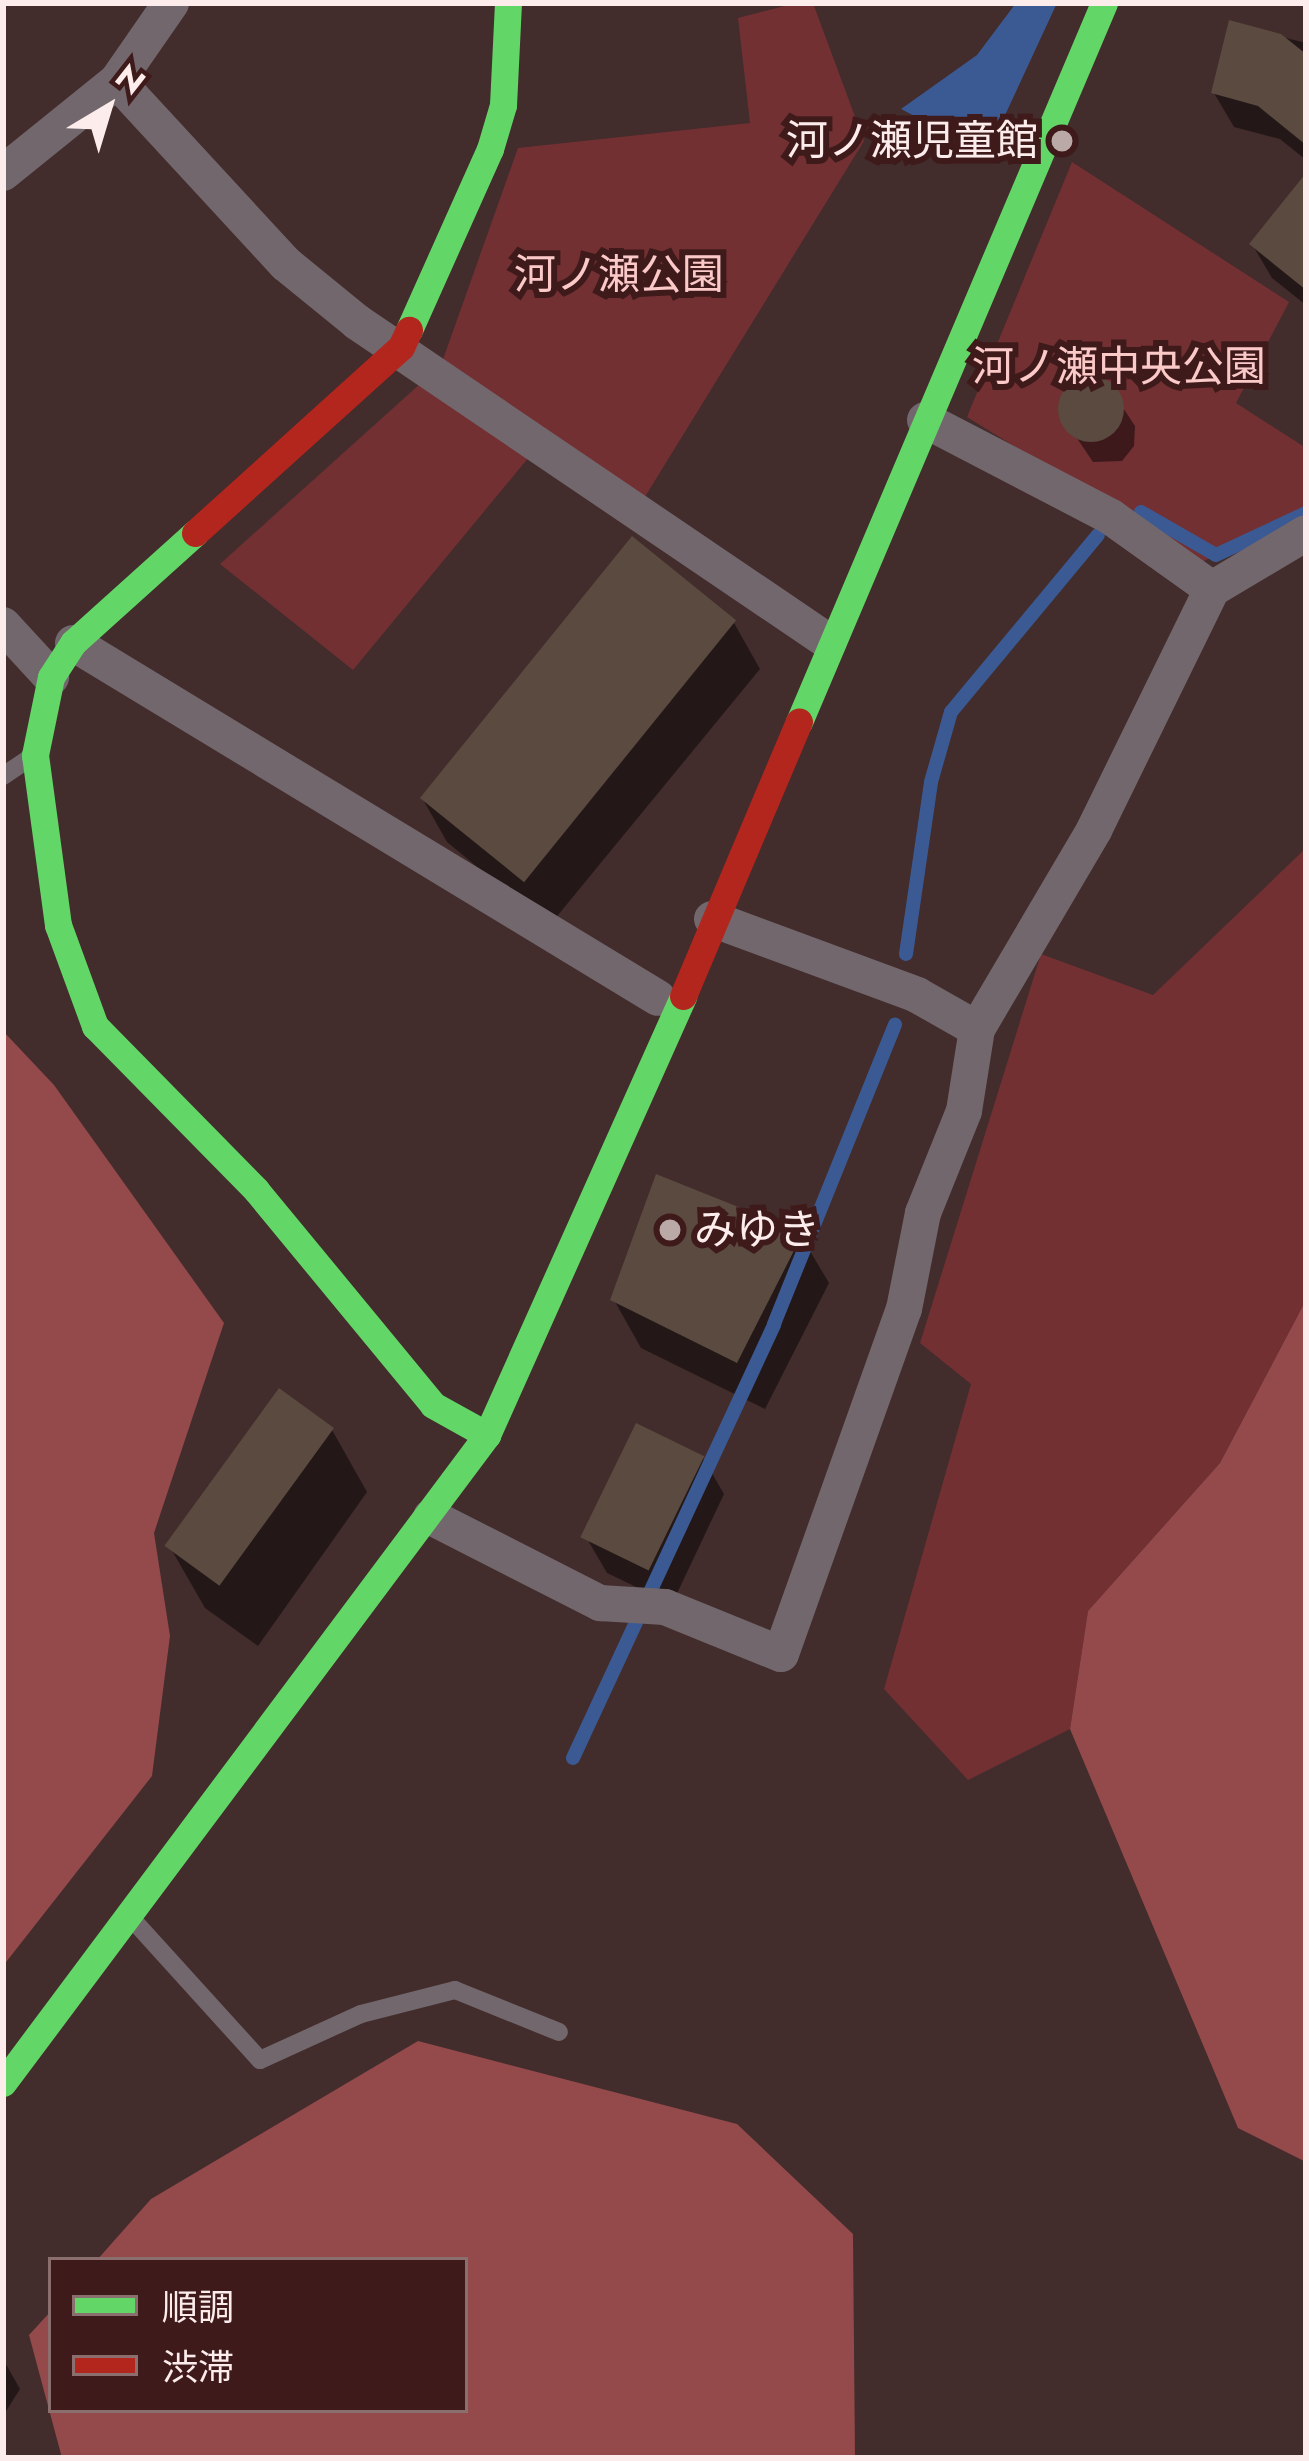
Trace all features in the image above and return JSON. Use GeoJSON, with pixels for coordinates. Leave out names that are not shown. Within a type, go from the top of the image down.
{"type":"FeatureCollection","features":[{"type":"Feature","properties":{"kind":"street"},"geometry":{"type":"LineString","coordinates":[[3,172],[117,81],[171,3]]}},
{"type":"Feature","properties":{"kind":"street"},"geometry":{"type":"LineString","coordinates":[[487,1435],[433,1405],[256,1190],[95,1026],[58,926],[35,755],[51,677],[74,643],[401,346],[490,149],[503,105],[508,3]]}},
{"type":"Feature","properties":{"kind":"street"},"geometry":{"type":"LineString","coordinates":[[3,2083],[126,1912],[431,1517],[487,1435],[584,1230],[712,919],[1105,3]]}},
{"type":"Feature","properties":{"kind":"street"},"geometry":{"type":"LineString","coordinates":[[117,81],[286,264],[830,642]]}},
{"type":"Feature","properties":{"kind":"street"},"geometry":{"type":"LineString","coordinates":[[925,420],[1111,517],[1212,589]]}},
{"type":"Feature","properties":{"kind":"street"},"geometry":{"type":"LineString","coordinates":[[431,1517],[614,1604],[665,1606],[781,1654],[904,1309],[922,1213],[964,1111],[976,1029],[1094,830],[1212,589],[1306,533]]}},
{"type":"Feature","properties":{"kind":"street"},"geometry":{"type":"LineString","coordinates":[[3,625],[51,677]]}},
{"type":"Feature","properties":{"kind":"street"},"geometry":{"type":"LineString","coordinates":[[74,643],[658,998]]}},
{"type":"Feature","properties":{"kind":"street"},"geometry":{"type":"LineString","coordinates":[[712,919],[916,995],[976,1029]]}},
{"type":"Feature","properties":{"kind":"lane"},"geometry":{"type":"LineString","coordinates":[[3,776],[35,755]]}},
{"type":"Feature","properties":{"kind":"lane"},"geometry":{"type":"LineString","coordinates":[[126,1912],[260,2060],[361,2014],[455,1990],[559,2032]]}},
{"type":"Feature","properties":{"kind":"green space","name":"河ノ瀬公園"},"geometry":{"type":"Polygon","coordinates":[[[813,3],[864,141],[643,500],[548,434],[353,670],[220,564],[441,365],[518,148],[750,123],[738,18],[813,3]]]}},
{"type":"Feature","properties":{"kind":"green space","name":"河ノ瀬中央公園"},"geometry":{"type":"Polygon","coordinates":[[[1072,162],[1289,302],[1236,403],[1306,448],[1306,511],[1202,562],[967,417],[1072,162]]]}},
{"type":"Feature","properties":{"kind":"green space"},"geometry":{"type":"Polygon","coordinates":[[[1306,848],[1306,1300],[1220,1463],[1088,1611],[1070,1729],[968,1780],[884,1689],[971,1384],[920,1343],[1041,954],[1153,995],[1306,848]]]}},
{"type":"Feature","properties":{"kind":"shaded area"},"geometry":{"type":"Polygon","coordinates":[[[3,1031],[54,1085],[224,1323],[154,1533],[170,1636],[152,1776],[3,1966],[3,1031]]]}},
{"type":"Feature","properties":{"kind":"shaded area"},"geometry":{"type":"Polygon","coordinates":[[[1306,1300],[1306,2162],[1238,2128],[1070,1729],[1088,1611],[1220,1463],[1306,1300]]]}},
{"type":"Feature","properties":{"kind":"shaded area"},"geometry":{"type":"Polygon","coordinates":[[[418,2041],[737,2124],[853,2234],[855,2458],[62,2458],[50,2413],[468,2413],[468,2257],[100,2257],[151,2199],[418,2041]]]}},
{"type":"Feature","properties":{"kind":"shaded area"},"geometry":{"type":"Polygon","coordinates":[[[48,2314],[48,2406],[29,2335],[48,2314]]]}},
{"type":"Feature","properties":{"kind":"water"},"geometry":{"type":"Polygon","coordinates":[[[1016,3],[1057,3],[987,154],[901,109],[977,55],[1016,3]]]}},
{"type":"Feature","properties":{"kind":"building"},"geometry":{"type":"Polygon","coordinates":[[[1229,20],[1281,34],[1306,54],[1306,145],[1258,106],[1211,93],[1229,20]]]}},
{"type":"Feature","properties":{"kind":"building"},"geometry":{"type":"Polygon","coordinates":[[[1306,173],[1306,290],[1249,244],[1306,173]]]}},
{"type":"Feature","properties":{"kind":"building"},"geometry":{"type":"Polygon","coordinates":[[[1091,376],[1114,386],[1124,409],[1114,432],[1091,442],[1068,432],[1058,409],[1068,386],[1091,376]]]}},
{"type":"Feature","properties":{"kind":"building"},"geometry":{"type":"Polygon","coordinates":[[[632,536],[736,620],[524,882],[420,798],[632,536]]]}},
{"type":"Feature","properties":{"kind":"building"},"geometry":{"type":"Polygon","coordinates":[[[656,1174],[803,1233],[737,1363],[610,1300],[656,1174]]]}},
{"type":"Feature","properties":{"kind":"building"},"geometry":{"type":"Polygon","coordinates":[[[279,1388],[334,1428],[219,1586],[164,1546],[279,1388]]]}},
{"type":"Feature","properties":{"kind":"building"},"geometry":{"type":"Polygon","coordinates":[[[636,1423],[704,1456],[649,1570],[580,1537],[636,1423]]]}},
{"type":"Feature","properties":{"kind":"waterway"},"geometry":{"type":"LineString","coordinates":[[1141,512],[1216,555],[1306,513]]}},
{"type":"Feature","properties":{"kind":"waterway"},"geometry":{"type":"LineString","coordinates":[[906,954],[931,782],[951,712],[1098,535]]}},
{"type":"Feature","properties":{"kind":"waterway"},"geometry":{"type":"LineString","coordinates":[[573,1758],[774,1324],[895,1025]]}},
{"type":"Feature","properties":{"kind":"traffic: fast"},"geometry":{"type":"LineString","coordinates":[[409,330],[490,149],[503,105],[508,3]]}},
{"type":"Feature","properties":{"kind":"traffic: fast"},"geometry":{"type":"LineString","coordinates":[[799,722],[1104,3]]}},
{"type":"Feature","properties":{"kind":"traffic: fast"},"geometry":{"type":"LineString","coordinates":[[195,533],[73,643],[51,677],[35,755],[58,925],[95,1026],[256,1190],[433,1405],[487,1435]]}},
{"type":"Feature","properties":{"kind":"traffic: fast"},"geometry":{"type":"LineString","coordinates":[[3,2083],[487,1435],[683,996]]}},
{"type":"Feature","properties":{"kind":"traffic: jam"},"geometry":{"type":"LineString","coordinates":[[195,533],[401,347],[409,330]]}},
{"type":"Feature","properties":{"kind":"traffic: jam"},"geometry":{"type":"LineString","coordinates":[[683,996],[799,722]]}},
{"type":"Feature","properties":{"kind":"place","name":"河ノ瀬児童館"},"geometry":{"type":"Point","coordinates":[1062,141]}},
{"type":"Feature","properties":{"kind":"place","name":"みゆき"},"geometry":{"type":"Point","coordinates":[670,1230]}}]}
